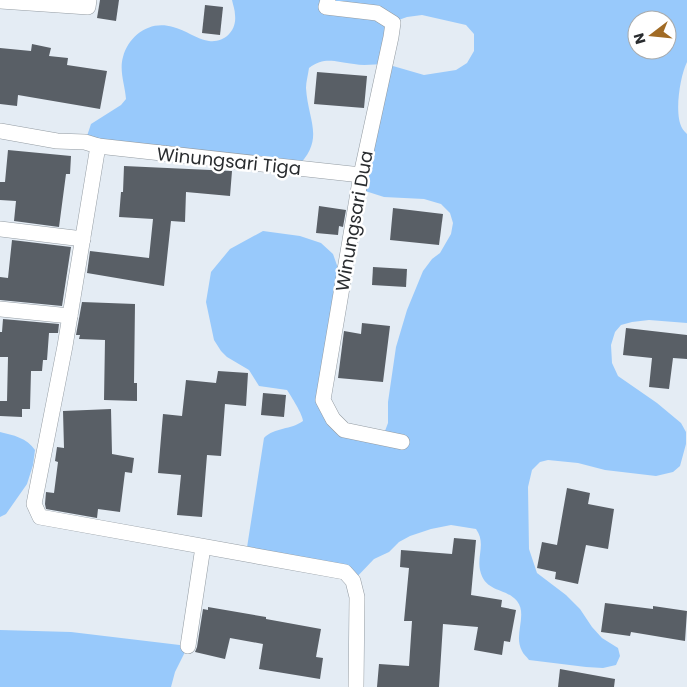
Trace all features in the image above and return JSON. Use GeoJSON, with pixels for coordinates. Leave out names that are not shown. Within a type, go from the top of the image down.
{"type":"FeatureCollection","features":[{"type":"Feature","properties":{"kind":"street"},"geometry":{"type":"LineString","coordinates":[[0,1],[88,8],[89,0]]}},
{"type":"Feature","properties":{"kind":"street","name":"Winungsari Dua"},"geometry":{"type":"LineString","coordinates":[[328,0],[326,7],[377,13],[392,22],[391,37],[361,175],[323,400],[333,419],[344,430],[402,442]]}},
{"type":"Feature","properties":{"kind":"street","name":"Winungsari Tiga"},"geometry":{"type":"LineString","coordinates":[[0,131],[57,141],[85,142],[98,146],[361,175]]}},
{"type":"Feature","properties":{"kind":"street"},"geometry":{"type":"LineString","coordinates":[[98,146],[70,316],[34,504],[40,517],[346,572],[353,581],[358,597],[356,687]]}},
{"type":"Feature","properties":{"kind":"street"},"geometry":{"type":"LineString","coordinates":[[0,230],[83,239]]}},
{"type":"Feature","properties":{"kind":"street"},"geometry":{"type":"LineString","coordinates":[[0,309],[70,316]]}},
{"type":"Feature","properties":{"kind":"street"},"geometry":{"type":"LineString","coordinates":[[188,646],[203,547]]}},
{"type":"Feature","properties":{"kind":"shaded area"},"geometry":{"type":"Polygon","coordinates":[[[232,0],[687,0],[687,62],[680,85],[678,114],[682,129],[687,134],[687,323],[649,320],[621,325],[615,332],[611,345],[612,363],[618,376],[657,403],[681,423],[686,432],[686,444],[680,466],[673,472],[656,476],[605,470],[578,463],[548,460],[540,462],[532,470],[528,487],[529,549],[537,573],[566,595],[580,609],[602,638],[618,648],[620,656],[616,665],[603,668],[529,660],[520,645],[521,612],[517,601],[507,593],[486,583],[480,570],[481,544],[476,529],[451,525],[410,536],[399,542],[389,552],[374,559],[353,581],[246,554],[264,438],[268,434],[303,421],[287,390],[259,386],[249,370],[227,357],[214,340],[206,302],[211,272],[230,249],[263,231],[300,236],[321,243],[333,254],[339,271],[323,400],[333,419],[376,436],[385,431],[388,423],[388,402],[396,347],[407,310],[423,271],[432,259],[440,253],[451,234],[453,223],[450,213],[441,204],[424,199],[384,197],[359,189],[385,64],[362,65],[325,61],[309,68],[306,88],[313,139],[305,158],[296,168],[85,142],[91,124],[121,105],[126,99],[122,62],[126,49],[135,36],[149,28],[164,25],[178,28],[204,40],[220,40],[232,31],[235,13],[232,0]],[[422,15],[407,17],[393,22],[386,64],[424,75],[456,70],[467,63],[474,51],[474,34],[466,25],[422,15]]]}},
{"type":"Feature","properties":{"kind":"shaded area"},"geometry":{"type":"Polygon","coordinates":[[[0,432],[24,440],[35,450],[27,484],[6,514],[0,517],[0,432]]]}},
{"type":"Feature","properties":{"kind":"shaded area"},"geometry":{"type":"Polygon","coordinates":[[[0,630],[71,632],[188,646],[175,672],[171,687],[0,687],[0,630]]]}},
{"type":"Feature","properties":{"kind":"building"},"geometry":{"type":"Polygon","coordinates":[[[100,0],[119,0],[116,21],[97,18],[100,0]]]}},
{"type":"Feature","properties":{"kind":"building"},"geometry":{"type":"Polygon","coordinates":[[[205,5],[223,7],[220,35],[202,33],[205,5]]]}},
{"type":"Feature","properties":{"kind":"building"},"geometry":{"type":"Polygon","coordinates":[[[32,44],[51,48],[49,56],[68,58],[67,65],[107,71],[100,109],[18,95],[17,106],[0,104],[0,48],[31,51],[32,44]]]}},
{"type":"Feature","properties":{"kind":"building"},"geometry":{"type":"Polygon","coordinates":[[[317,72],[367,76],[364,108],[314,104],[317,72]]]}},
{"type":"Feature","properties":{"kind":"building"},"geometry":{"type":"Polygon","coordinates":[[[8,150],[71,156],[70,174],[66,174],[59,227],[14,221],[16,201],[0,200],[0,182],[5,182],[8,150]]]}},
{"type":"Feature","properties":{"kind":"building"},"geometry":{"type":"Polygon","coordinates":[[[124,166],[232,171],[230,196],[186,192],[185,222],[171,221],[164,286],[87,273],[90,251],[149,258],[153,219],[119,217],[121,192],[123,192],[124,166]]]}},
{"type":"Feature","properties":{"kind":"building"},"geometry":{"type":"Polygon","coordinates":[[[319,206],[346,210],[343,227],[339,226],[338,235],[316,233],[319,206]]]}},
{"type":"Feature","properties":{"kind":"building"},"geometry":{"type":"Polygon","coordinates":[[[393,208],[443,214],[439,245],[390,240],[393,208]]]}},
{"type":"Feature","properties":{"kind":"building"},"geometry":{"type":"Polygon","coordinates":[[[12,240],[71,247],[62,306],[0,300],[0,277],[8,278],[12,240]]]}},
{"type":"Feature","properties":{"kind":"building"},"geometry":{"type":"Polygon","coordinates":[[[373,267],[407,269],[406,287],[372,285],[373,267]]]}},
{"type":"Feature","properties":{"kind":"building"},"geometry":{"type":"Polygon","coordinates":[[[82,302],[135,304],[134,383],[137,383],[137,401],[104,400],[105,340],[79,339],[80,335],[76,335],[82,302]]]}},
{"type":"Feature","properties":{"kind":"building"},"geometry":{"type":"Polygon","coordinates":[[[3,319],[59,324],[58,333],[49,333],[47,360],[43,360],[42,371],[31,371],[30,409],[22,409],[22,417],[0,416],[0,401],[7,401],[8,357],[0,357],[0,332],[2,332],[3,319]]]}},
{"type":"Feature","properties":{"kind":"building"},"geometry":{"type":"Polygon","coordinates":[[[362,323],[390,326],[383,382],[338,378],[344,331],[361,334],[362,323]]]}},
{"type":"Feature","properties":{"kind":"building"},"geometry":{"type":"Polygon","coordinates":[[[626,328],[687,335],[687,359],[673,358],[669,389],[649,387],[652,358],[623,355],[626,328]]]}},
{"type":"Feature","properties":{"kind":"building"},"geometry":{"type":"Polygon","coordinates":[[[218,371],[248,373],[246,406],[225,404],[221,456],[207,455],[202,517],[177,515],[181,475],[158,473],[163,414],[182,416],[186,380],[216,383],[218,371]]]}},
{"type":"Feature","properties":{"kind":"building"},"geometry":{"type":"Polygon","coordinates":[[[263,393],[286,395],[284,417],[261,415],[263,393]]]}},
{"type":"Feature","properties":{"kind":"building"},"geometry":{"type":"Polygon","coordinates":[[[111,409],[112,454],[134,458],[132,473],[125,472],[120,512],[98,509],[97,518],[46,509],[46,492],[54,493],[58,462],[55,461],[57,447],[64,448],[63,411],[111,409]]]}},
{"type":"Feature","properties":{"kind":"building"},"geometry":{"type":"Polygon","coordinates":[[[567,488],[590,493],[588,504],[614,509],[608,549],[586,545],[578,584],[555,579],[556,572],[537,568],[542,542],[557,545],[567,488]]]}},
{"type":"Feature","properties":{"kind":"building"},"geometry":{"type":"Polygon","coordinates":[[[454,538],[476,540],[471,595],[502,600],[501,607],[516,610],[510,642],[504,641],[502,655],[474,650],[478,627],[443,624],[439,687],[377,687],[379,664],[409,666],[412,621],[404,621],[409,568],[400,567],[401,550],[452,554],[454,538]]]}},
{"type":"Feature","properties":{"kind":"building"},"geometry":{"type":"Polygon","coordinates":[[[605,603],[653,609],[653,606],[687,611],[685,641],[631,632],[630,636],[601,632],[605,603]]]}},
{"type":"Feature","properties":{"kind":"building"},"geometry":{"type":"Polygon","coordinates":[[[208,607],[321,629],[316,657],[323,658],[320,679],[259,669],[263,644],[230,638],[225,659],[195,652],[203,609],[208,610],[208,607]]]}},
{"type":"Feature","properties":{"kind":"building"},"geometry":{"type":"Polygon","coordinates":[[[560,669],[615,679],[614,687],[558,687],[560,669]]]}}]}
